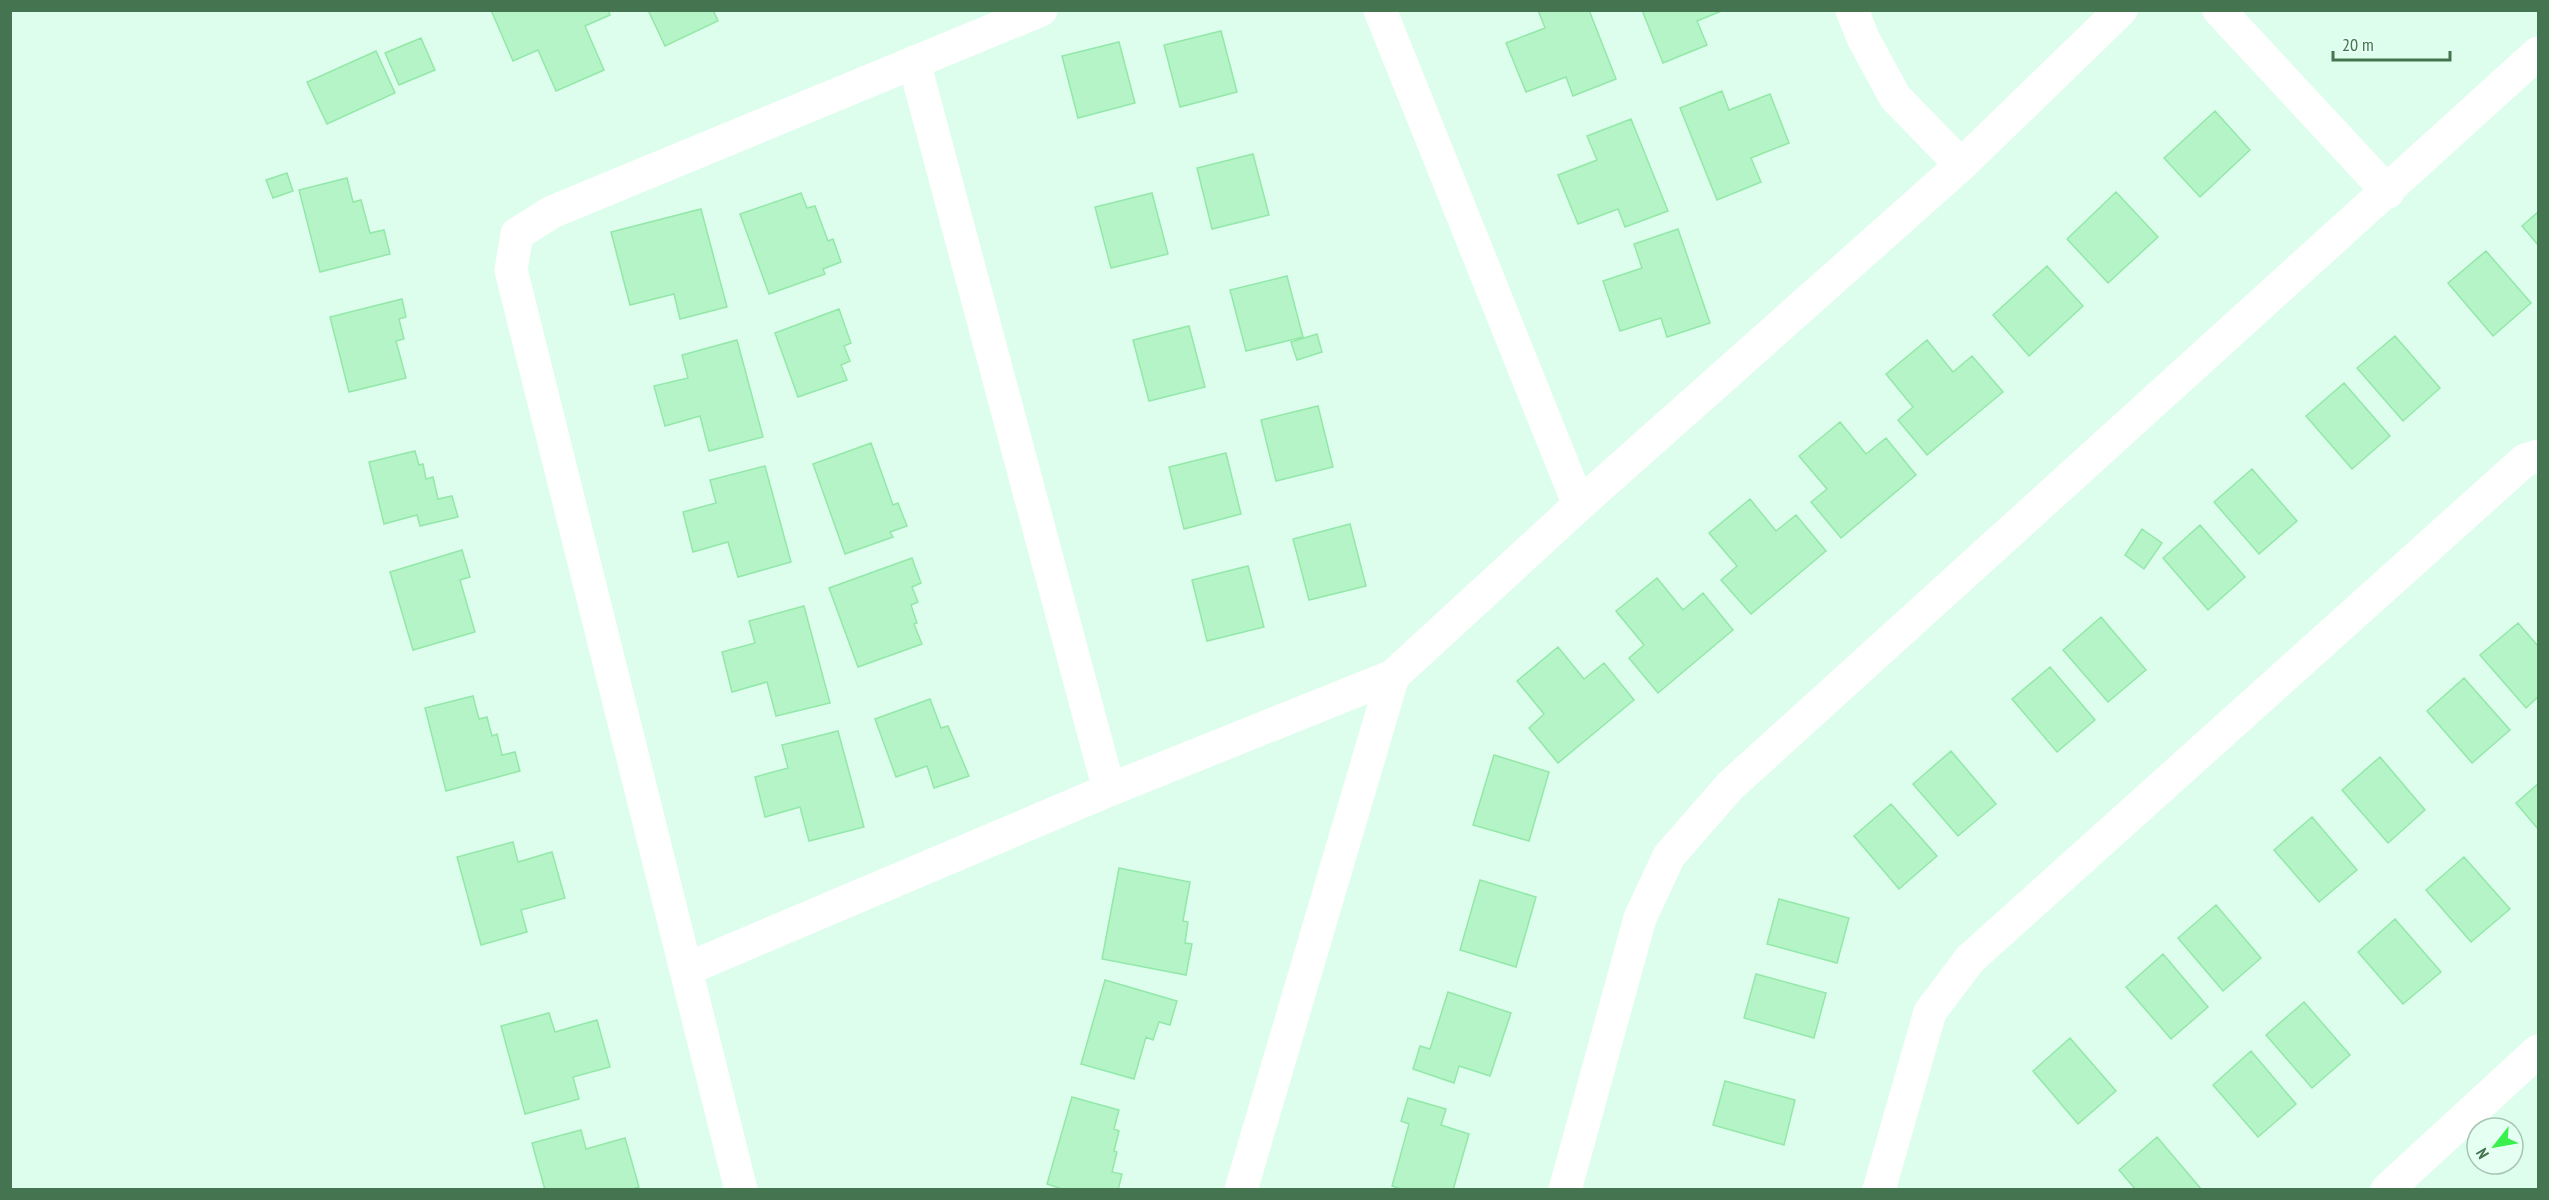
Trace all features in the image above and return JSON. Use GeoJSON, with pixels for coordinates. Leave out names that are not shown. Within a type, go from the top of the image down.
{"type":"FeatureCollection","features":[{"type":"Feature","properties":{"kind":"street"},"geometry":{"type":"LineString","coordinates":[[741,1190],[511,270],[517,234],[552,212],[1041,10]]}},
{"type":"Feature","properties":{"kind":"street"},"geometry":{"type":"LineString","coordinates":[[1380,10],[1579,505]]}},
{"type":"Feature","properties":{"kind":"street"},"geometry":{"type":"LineString","coordinates":[[1852,10],[1863,38],[1895,97],[1961,165]]}},
{"type":"Feature","properties":{"kind":"street"},"geometry":{"type":"LineString","coordinates":[[687,969],[1109,790],[1393,676],[1579,505],[1961,165],[2121,10]]}},
{"type":"Feature","properties":{"kind":"street"},"geometry":{"type":"LineString","coordinates":[[2219,10],[2388,192]]}},
{"type":"Feature","properties":{"kind":"street"},"geometry":{"type":"LineString","coordinates":[[1569,1189],[1640,918],[1669,856],[1730,786],[2388,192],[2538,53]]}},
{"type":"Feature","properties":{"kind":"street"},"geometry":{"type":"LineString","coordinates":[[914,62],[1109,790]]}},
{"type":"Feature","properties":{"kind":"street"},"geometry":{"type":"LineString","coordinates":[[1879,1190],[1930,1012],[1970,959],[2525,460],[2538,456]]}},
{"type":"Feature","properties":{"kind":"street"},"geometry":{"type":"LineString","coordinates":[[1241,1190],[1393,676]]}},
{"type":"Feature","properties":{"kind":"street"},"geometry":{"type":"LineString","coordinates":[[2387,1190],[2538,1051]]}},
{"type":"Feature","properties":{"kind":"building"},"geometry":{"type":"Polygon","coordinates":[[[491,10],[608,10],[610,15],[585,26],[604,70],[556,91],[538,50],[513,61],[491,10]]]}},
{"type":"Feature","properties":{"kind":"building"},"geometry":{"type":"Polygon","coordinates":[[[648,10],[713,10],[718,21],[665,46],[648,10]]]}},
{"type":"Feature","properties":{"kind":"building"},"geometry":{"type":"Polygon","coordinates":[[[1538,10],[1589,10],[1616,79],[1573,96],[1566,77],[1526,92],[1506,43],[1545,28],[1538,10]]]}},
{"type":"Feature","properties":{"kind":"building"},"geometry":{"type":"Polygon","coordinates":[[[1642,10],[1724,10],[1697,21],[1707,45],[1663,63],[1642,10]]]}},
{"type":"Feature","properties":{"kind":"building"},"geometry":{"type":"Polygon","coordinates":[[[1221,31],[1237,92],[1180,107],[1164,45],[1221,31]]]}},
{"type":"Feature","properties":{"kind":"building"},"geometry":{"type":"Polygon","coordinates":[[[421,38],[435,70],[399,85],[385,53],[421,38]]]}},
{"type":"Feature","properties":{"kind":"building"},"geometry":{"type":"Polygon","coordinates":[[[1119,42],[1135,103],[1078,118],[1062,56],[1119,42]]]}},
{"type":"Feature","properties":{"kind":"building"},"geometry":{"type":"Polygon","coordinates":[[[376,51],[395,93],[327,124],[307,82],[376,51]]]}},
{"type":"Feature","properties":{"kind":"building"},"geometry":{"type":"Polygon","coordinates":[[[1722,91],[1729,110],[1770,94],[1789,143],[1751,158],[1761,182],[1717,200],[1680,108],[1722,91]]]}},
{"type":"Feature","properties":{"kind":"building"},"geometry":{"type":"Polygon","coordinates":[[[2215,111],[2250,150],[2200,197],[2164,158],[2215,111]]]}},
{"type":"Feature","properties":{"kind":"building"},"geometry":{"type":"Polygon","coordinates":[[[1631,119],[1668,211],[1625,227],[1618,209],[1578,224],[1558,175],[1597,160],[1587,136],[1631,119]]]}},
{"type":"Feature","properties":{"kind":"building"},"geometry":{"type":"Polygon","coordinates":[[[1253,154],[1269,215],[1212,229],[1197,168],[1253,154]]]}},
{"type":"Feature","properties":{"kind":"building"},"geometry":{"type":"Polygon","coordinates":[[[287,173],[293,191],[273,198],[266,180],[287,173]]]}},
{"type":"Feature","properties":{"kind":"building"},"geometry":{"type":"Polygon","coordinates":[[[347,178],[353,202],[361,200],[370,233],[384,230],[390,254],[320,272],[299,190],[347,178]]]}},
{"type":"Feature","properties":{"kind":"building"},"geometry":{"type":"Polygon","coordinates":[[[2116,192],[2158,237],[2108,283],[2067,239],[2116,192]]]}},
{"type":"Feature","properties":{"kind":"building"},"geometry":{"type":"Polygon","coordinates":[[[801,193],[807,208],[815,206],[828,241],[833,239],[841,262],[823,269],[825,274],[769,294],[740,214],[801,193]]]}},
{"type":"Feature","properties":{"kind":"building"},"geometry":{"type":"Polygon","coordinates":[[[1152,193],[1168,254],[1111,268],[1095,207],[1152,193]]]}},
{"type":"Feature","properties":{"kind":"building"},"geometry":{"type":"Polygon","coordinates":[[[701,209],[727,307],[680,319],[674,294],[630,305],[611,232],[701,209]]]}},
{"type":"Feature","properties":{"kind":"building"},"geometry":{"type":"Polygon","coordinates":[[[2538,212],[2538,245],[2522,226],[2538,212]]]}},
{"type":"Feature","properties":{"kind":"building"},"geometry":{"type":"Polygon","coordinates":[[[1678,229],[1710,323],[1667,337],[1661,318],[1620,331],[1603,281],[1642,268],[1634,244],[1678,229]]]}},
{"type":"Feature","properties":{"kind":"building"},"geometry":{"type":"Polygon","coordinates":[[[2486,251],[2531,303],[2493,336],[2448,283],[2486,251]]]}},
{"type":"Feature","properties":{"kind":"building"},"geometry":{"type":"Polygon","coordinates":[[[2047,266],[2083,306],[2029,356],[1993,315],[2047,266]]]}},
{"type":"Feature","properties":{"kind":"building"},"geometry":{"type":"Polygon","coordinates":[[[1287,276],[1303,337],[1246,351],[1230,290],[1287,276]]]}},
{"type":"Feature","properties":{"kind":"building"},"geometry":{"type":"Polygon","coordinates":[[[402,299],[406,317],[399,319],[404,339],[396,341],[406,378],[349,392],[330,317],[402,299]]]}},
{"type":"Feature","properties":{"kind":"building"},"geometry":{"type":"Polygon","coordinates":[[[839,309],[851,343],[844,346],[850,361],[841,365],[847,380],[798,397],[775,333],[839,309]]]}},
{"type":"Feature","properties":{"kind":"building"},"geometry":{"type":"Polygon","coordinates":[[[1189,326],[1205,387],[1149,401],[1133,340],[1189,326]]]}},
{"type":"Feature","properties":{"kind":"building"},"geometry":{"type":"Polygon","coordinates":[[[1317,334],[1322,352],[1297,360],[1291,342],[1317,334]]]}},
{"type":"Feature","properties":{"kind":"building"},"geometry":{"type":"Polygon","coordinates":[[[2395,336],[2440,388],[2403,421],[2357,368],[2395,336]]]}},
{"type":"Feature","properties":{"kind":"building"},"geometry":{"type":"Polygon","coordinates":[[[737,340],[763,437],[709,451],[700,416],[665,426],[654,386],[688,378],[682,355],[737,340]]]}},
{"type":"Feature","properties":{"kind":"building"},"geometry":{"type":"Polygon","coordinates":[[[1927,340],[1953,372],[1972,356],[2003,392],[1927,455],[1898,420],[1913,407],[1886,374],[1927,340]]]}},
{"type":"Feature","properties":{"kind":"building"},"geometry":{"type":"Polygon","coordinates":[[[2344,383],[2390,436],[2352,469],[2306,416],[2344,383]]]}},
{"type":"Feature","properties":{"kind":"building"},"geometry":{"type":"Polygon","coordinates":[[[1318,406],[1333,467],[1276,481],[1261,420],[1318,406]]]}},
{"type":"Feature","properties":{"kind":"building"},"geometry":{"type":"Polygon","coordinates":[[[1840,422],[1866,454],[1886,438],[1916,475],[1841,538],[1811,502],[1827,489],[1799,456],[1840,422]]]}},
{"type":"Feature","properties":{"kind":"building"},"geometry":{"type":"Polygon","coordinates":[[[871,443],[893,505],[898,503],[907,526],[890,532],[893,537],[845,554],[813,464],[871,443]]]}},
{"type":"Feature","properties":{"kind":"building"},"geometry":{"type":"Polygon","coordinates":[[[415,451],[419,465],[423,464],[426,479],[433,477],[438,499],[452,496],[458,517],[420,526],[417,515],[384,524],[369,462],[415,451]]]}},
{"type":"Feature","properties":{"kind":"building"},"geometry":{"type":"Polygon","coordinates":[[[1226,453],[1241,514],[1184,529],[1169,467],[1226,453]]]}},
{"type":"Feature","properties":{"kind":"building"},"geometry":{"type":"Polygon","coordinates":[[[765,466],[791,562],[738,577],[728,542],[693,552],[683,512],[716,503],[710,480],[765,466]]]}},
{"type":"Feature","properties":{"kind":"building"},"geometry":{"type":"Polygon","coordinates":[[[2252,469],[2297,521],[2259,554],[2214,502],[2252,469]]]}},
{"type":"Feature","properties":{"kind":"building"},"geometry":{"type":"Polygon","coordinates":[[[1750,499],[1776,531],[1796,515],[1826,551],[1751,614],[1721,580],[1737,566],[1709,533],[1750,499]]]}},
{"type":"Feature","properties":{"kind":"building"},"geometry":{"type":"Polygon","coordinates":[[[1350,524],[1366,586],[1309,600],[1293,539],[1350,524]]]}},
{"type":"Feature","properties":{"kind":"building"},"geometry":{"type":"Polygon","coordinates":[[[2200,525],[2245,577],[2208,610],[2163,558],[2200,525]]]}},
{"type":"Feature","properties":{"kind":"building"},"geometry":{"type":"Polygon","coordinates":[[[2142,529],[2162,543],[2144,569],[2125,555],[2142,529]]]}},
{"type":"Feature","properties":{"kind":"building"},"geometry":{"type":"Polygon","coordinates":[[[462,550],[470,577],[460,580],[475,632],[413,650],[390,572],[462,550]]]}},
{"type":"Feature","properties":{"kind":"building"},"geometry":{"type":"Polygon","coordinates":[[[912,558],[921,583],[912,587],[918,602],[911,605],[917,623],[914,624],[922,644],[858,667],[829,588],[912,558]]]}},
{"type":"Feature","properties":{"kind":"building"},"geometry":{"type":"Polygon","coordinates":[[[1248,566],[1264,627],[1207,641],[1192,580],[1248,566]]]}},
{"type":"Feature","properties":{"kind":"building"},"geometry":{"type":"Polygon","coordinates":[[[1657,578],[1683,610],[1703,593],[1733,630],[1658,693],[1629,658],[1644,645],[1616,611],[1657,578]]]}},
{"type":"Feature","properties":{"kind":"building"},"geometry":{"type":"Polygon","coordinates":[[[804,606],[830,703],[776,716],[767,682],[732,692],[722,652],[755,643],[749,621],[804,606]]]}},
{"type":"Feature","properties":{"kind":"building"},"geometry":{"type":"Polygon","coordinates":[[[2101,617],[2146,670],[2108,702],[2063,650],[2101,617]]]}},
{"type":"Feature","properties":{"kind":"building"},"geometry":{"type":"Polygon","coordinates":[[[2518,623],[2538,646],[2538,697],[2526,708],[2480,655],[2518,623]]]}},
{"type":"Feature","properties":{"kind":"building"},"geometry":{"type":"Polygon","coordinates":[[[1558,647],[1584,679],[1604,663],[1634,700],[1558,763],[1529,728],[1544,714],[1517,681],[1558,647]]]}},
{"type":"Feature","properties":{"kind":"building"},"geometry":{"type":"Polygon","coordinates":[[[2050,667],[2095,720],[2057,752],[2012,699],[2050,667]]]}},
{"type":"Feature","properties":{"kind":"building"},"geometry":{"type":"Polygon","coordinates":[[[2464,678],[2510,730],[2472,763],[2427,711],[2464,678]]]}},
{"type":"Feature","properties":{"kind":"building"},"geometry":{"type":"Polygon","coordinates":[[[473,696],[479,719],[487,717],[492,736],[497,734],[502,755],[515,752],[520,771],[446,791],[425,708],[473,696]]]}},
{"type":"Feature","properties":{"kind":"building"},"geometry":{"type":"Polygon","coordinates":[[[930,699],[941,728],[948,726],[969,776],[934,788],[927,766],[896,777],[875,719],[930,699]]]}},
{"type":"Feature","properties":{"kind":"building"},"geometry":{"type":"Polygon","coordinates":[[[838,731],[864,827],[809,841],[800,807],[765,817],[755,777],[788,768],[782,745],[838,731]]]}},
{"type":"Feature","properties":{"kind":"building"},"geometry":{"type":"Polygon","coordinates":[[[1951,751],[1996,804],[1958,836],[1913,784],[1951,751]]]}},
{"type":"Feature","properties":{"kind":"building"},"geometry":{"type":"Polygon","coordinates":[[[1494,755],[1549,772],[1529,841],[1473,825],[1494,755]]]}},
{"type":"Feature","properties":{"kind":"building"},"geometry":{"type":"Polygon","coordinates":[[[2380,757],[2425,810],[2388,843],[2342,790],[2380,757]]]}},
{"type":"Feature","properties":{"kind":"building"},"geometry":{"type":"Polygon","coordinates":[[[2538,784],[2538,829],[2516,803],[2538,784]]]}},
{"type":"Feature","properties":{"kind":"building"},"geometry":{"type":"Polygon","coordinates":[[[1891,804],[1937,856],[1899,889],[1854,836],[1891,804]]]}},
{"type":"Feature","properties":{"kind":"building"},"geometry":{"type":"Polygon","coordinates":[[[2312,817],[2357,870],[2319,902],[2274,850],[2312,817]]]}},
{"type":"Feature","properties":{"kind":"building"},"geometry":{"type":"Polygon","coordinates":[[[513,842],[518,862],[552,852],[565,898],[521,910],[527,932],[481,945],[457,857],[513,842]]]}},
{"type":"Feature","properties":{"kind":"building"},"geometry":{"type":"Polygon","coordinates":[[[2464,857],[2510,909],[2471,942],[2426,890],[2464,857]]]}},
{"type":"Feature","properties":{"kind":"building"},"geometry":{"type":"Polygon","coordinates":[[[1119,868],[1190,882],[1183,921],[1188,922],[1185,943],[1192,944],[1186,975],[1102,959],[1119,868]]]}},
{"type":"Feature","properties":{"kind":"building"},"geometry":{"type":"Polygon","coordinates":[[[1480,880],[1536,897],[1516,967],[1460,950],[1480,880]]]}},
{"type":"Feature","properties":{"kind":"building"},"geometry":{"type":"Polygon","coordinates":[[[1779,899],[1849,918],[1837,963],[1767,944],[1779,899]]]}},
{"type":"Feature","properties":{"kind":"building"},"geometry":{"type":"Polygon","coordinates":[[[2216,905],[2261,958],[2223,991],[2178,938],[2216,905]]]}},
{"type":"Feature","properties":{"kind":"building"},"geometry":{"type":"Polygon","coordinates":[[[2395,919],[2441,972],[2403,1004],[2358,952],[2395,919]]]}},
{"type":"Feature","properties":{"kind":"building"},"geometry":{"type":"Polygon","coordinates":[[[2163,954],[2208,1007],[2171,1039],[2126,987],[2163,954]]]}},
{"type":"Feature","properties":{"kind":"building"},"geometry":{"type":"Polygon","coordinates":[[[1756,974],[1826,993],[1814,1038],[1744,1018],[1756,974]]]}},
{"type":"Feature","properties":{"kind":"building"},"geometry":{"type":"Polygon","coordinates":[[[1105,980],[1177,1001],[1170,1025],[1159,1022],[1153,1040],[1146,1037],[1134,1079],[1081,1064],[1105,980]]]}},
{"type":"Feature","properties":{"kind":"building"},"geometry":{"type":"Polygon","coordinates":[[[1448,992],[1511,1013],[1490,1076],[1459,1066],[1454,1083],[1413,1069],[1420,1046],[1430,1049],[1448,992]]]}},
{"type":"Feature","properties":{"kind":"building"},"geometry":{"type":"Polygon","coordinates":[[[2304,1002],[2350,1055],[2312,1088],[2266,1035],[2304,1002]]]}},
{"type":"Feature","properties":{"kind":"building"},"geometry":{"type":"Polygon","coordinates":[[[549,1013],[555,1032],[597,1020],[610,1067],[573,1077],[579,1099],[525,1114],[501,1026],[549,1013]]]}},
{"type":"Feature","properties":{"kind":"building"},"geometry":{"type":"Polygon","coordinates":[[[2070,1038],[2116,1091],[2078,1124],[2033,1071],[2070,1038]]]}},
{"type":"Feature","properties":{"kind":"building"},"geometry":{"type":"Polygon","coordinates":[[[2251,1051],[2296,1104],[2258,1137],[2213,1085],[2251,1051]]]}},
{"type":"Feature","properties":{"kind":"building"},"geometry":{"type":"Polygon","coordinates":[[[1725,1081],[1795,1100],[1784,1145],[1713,1125],[1725,1081]]]}},
{"type":"Feature","properties":{"kind":"building"},"geometry":{"type":"Polygon","coordinates":[[[1072,1097],[1119,1110],[1114,1129],[1119,1131],[1112,1172],[1122,1174],[1118,1190],[1065,1190],[1047,1184],[1072,1097]]]}},
{"type":"Feature","properties":{"kind":"building"},"geometry":{"type":"Polygon","coordinates":[[[1408,1098],[1446,1109],[1441,1125],[1469,1134],[1453,1190],[1404,1190],[1392,1186],[1409,1124],[1401,1121],[1408,1098]]]}},
{"type":"Feature","properties":{"kind":"building"},"geometry":{"type":"Polygon","coordinates":[[[581,1130],[586,1149],[625,1138],[639,1187],[629,1190],[545,1190],[532,1143],[581,1130]]]}},
{"type":"Feature","properties":{"kind":"building"},"geometry":{"type":"Polygon","coordinates":[[[2157,1137],[2202,1190],[2136,1190],[2119,1170],[2157,1137]]]}}]}
